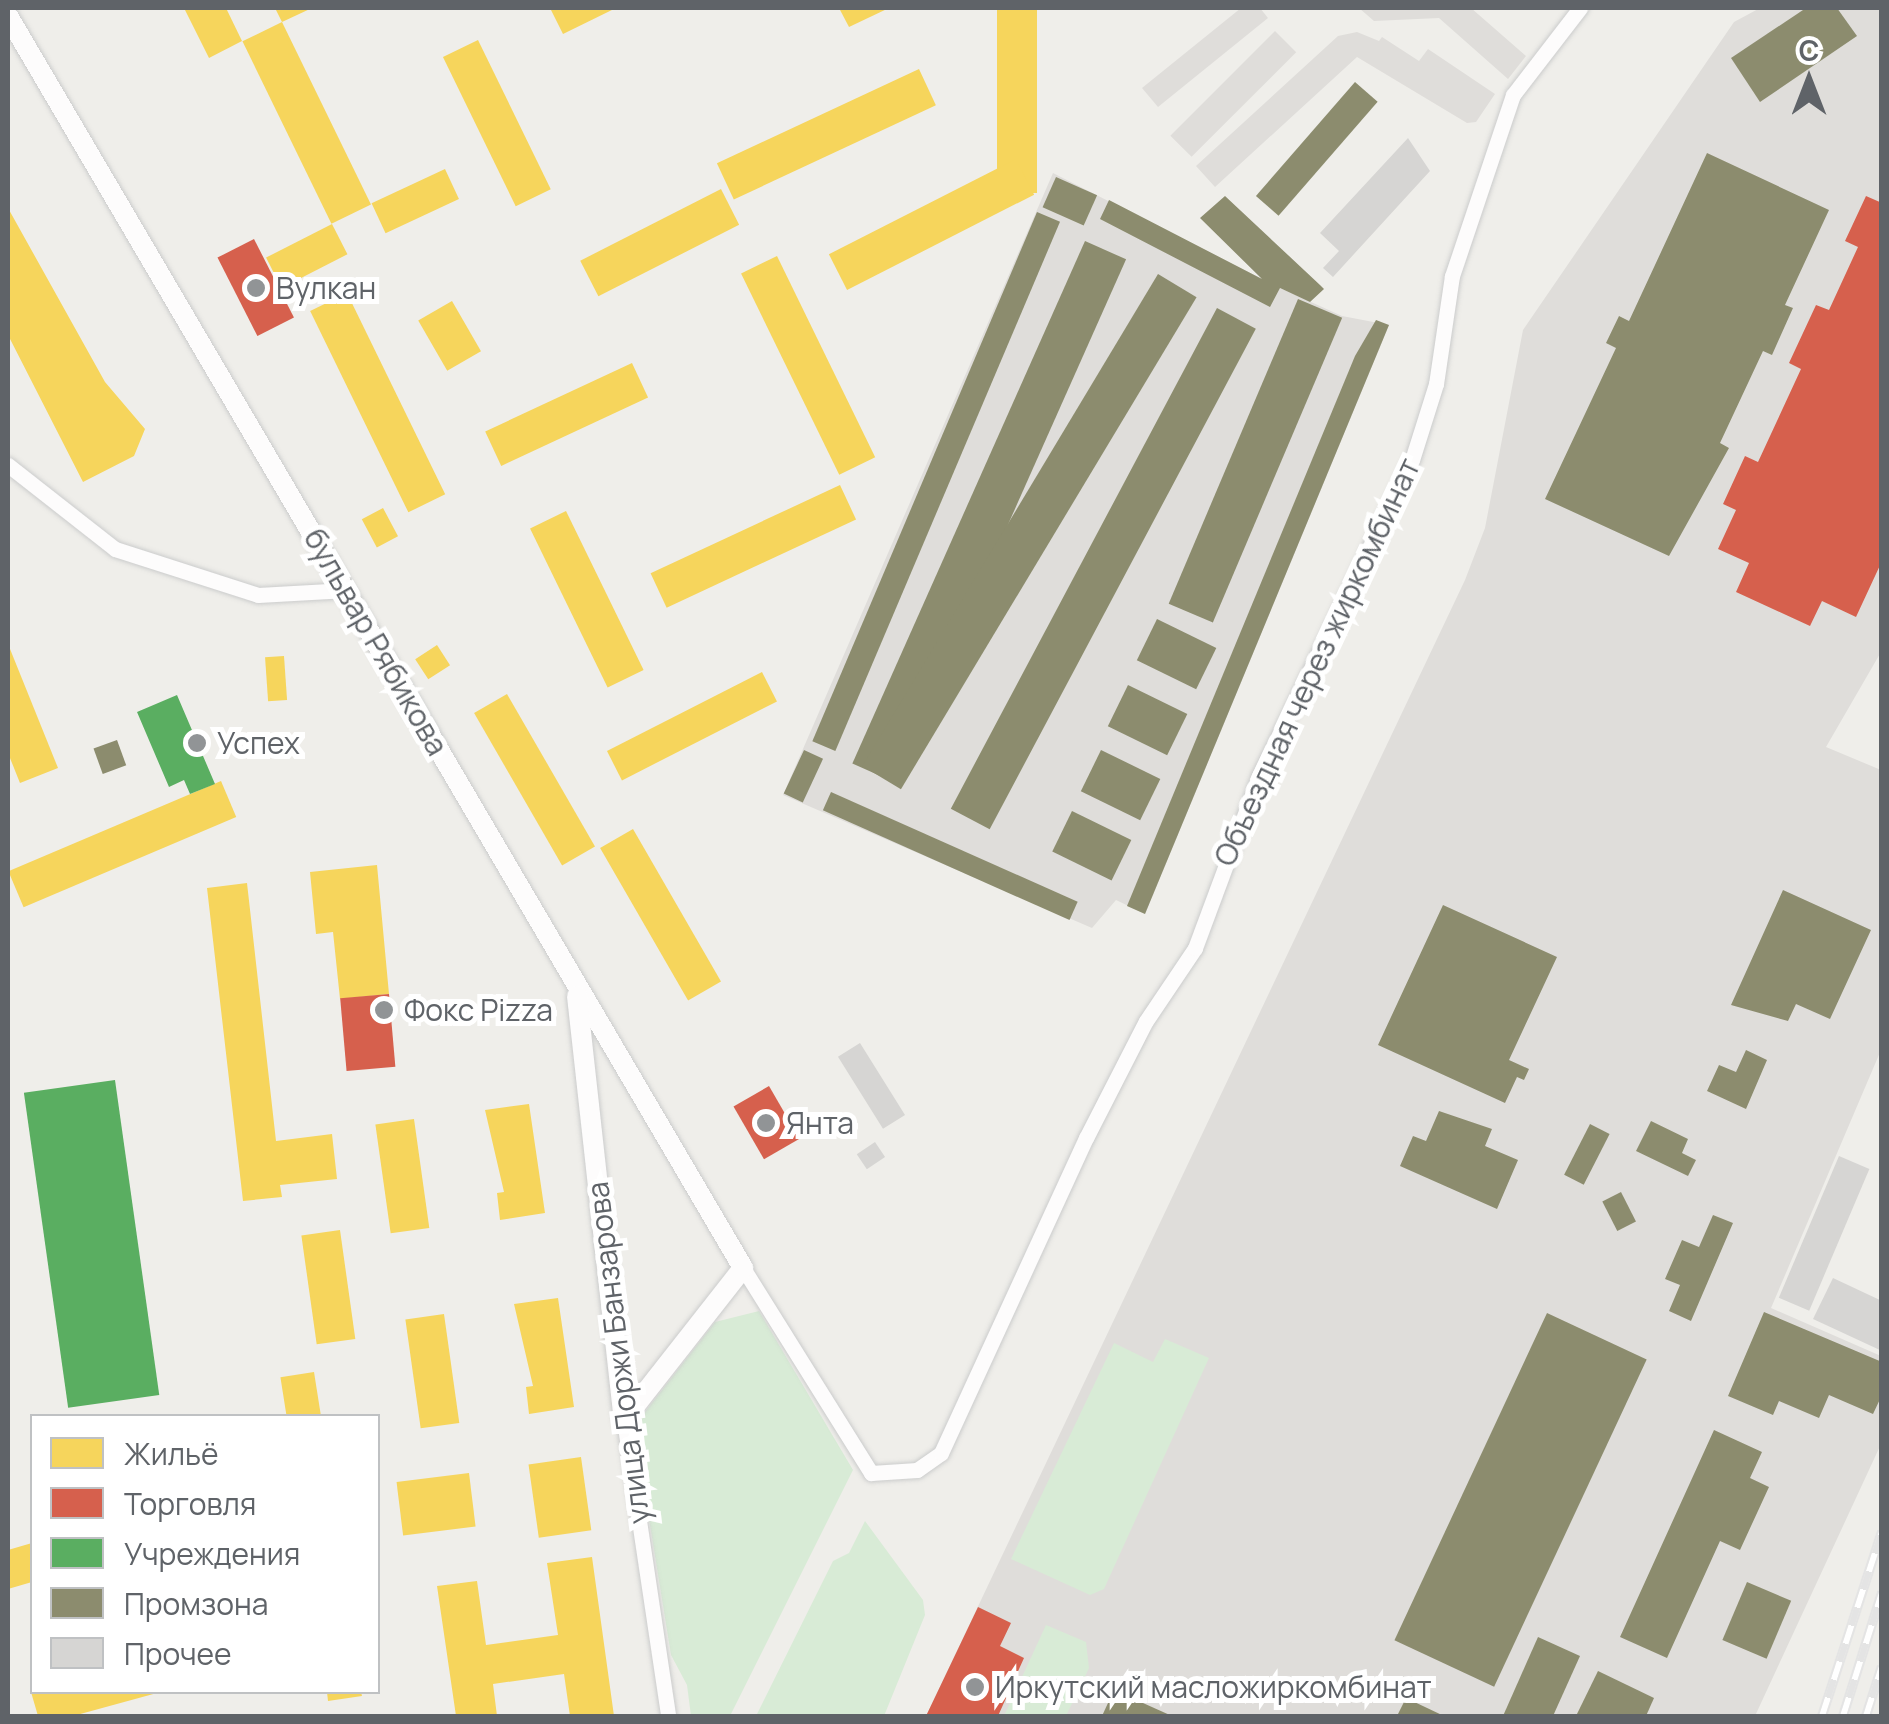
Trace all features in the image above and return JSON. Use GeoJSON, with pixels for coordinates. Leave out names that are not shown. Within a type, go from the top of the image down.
{"type":"FeatureCollection","features":[{"type":"Feature","properties":{"kind":"street","name":"Объездная через жиркомбинат"},"geometry":{"type":"LineString","coordinates":[[871,1474],[917,1470],[940,1453],[1086,1138],[1146,1021],[1195,948],[1259,776],[1412,460],[1436,384],[1452,276],[1514,95],[1580,8]]}},
{"type":"Feature","properties":{"kind":"street","name":"бульвар Рябикова"},"geometry":{"type":"LineString","coordinates":[[8,16],[347,590],[576,989],[871,1474]]}},
{"type":"Feature","properties":{"kind":"street"},"geometry":{"type":"LineString","coordinates":[[8,465],[115,549],[258,595],[347,590]]}},
{"type":"Feature","properties":{"kind":"street","name":"улица Доржи Банзарова"},"geometry":{"type":"LineString","coordinates":[[576,989],[624,1420],[668,1716]]}},
{"type":"Feature","properties":{"kind":"street"},"geometry":{"type":"LineString","coordinates":[[624,1420],[743,1268]]}},
{"type":"Feature","properties":{"kind":"shaded area"},"geometry":{"type":"Polygon","coordinates":[[[1241,8],[1260,8],[1268,18],[1158,107],[1142,88],[1241,8]]]}},
{"type":"Feature","properties":{"kind":"shaded area"},"geometry":{"type":"Polygon","coordinates":[[[1359,8],[1471,8],[1526,56],[1508,79],[1439,18],[1374,21],[1359,8]]]}},
{"type":"Feature","properties":{"kind":"shaded area"},"geometry":{"type":"Polygon","coordinates":[[[1760,8],[1881,8],[1881,652],[1826,747],[1881,770],[1881,1050],[1771,1308],[1881,1356],[1881,1444],[1755,1716],[926,1716],[1465,580],[1485,528],[1523,330],[1734,22],[1760,8]]]}},
{"type":"Feature","properties":{"kind":"shaded area"},"geometry":{"type":"Polygon","coordinates":[[[1275,31],[1296,52],[1192,157],[1170,136],[1275,31]]]}},
{"type":"Feature","properties":{"kind":"shaded area"},"geometry":{"type":"Polygon","coordinates":[[[1357,32],[1379,41],[1382,37],[1419,61],[1428,49],[1495,94],[1476,122],[1467,123],[1357,57],[1215,187],[1196,166],[1338,36],[1357,32]]]}},
{"type":"Feature","properties":{"kind":"shaded area"},"geometry":{"type":"Polygon","coordinates":[[[1053,173],[1280,288],[1342,316],[1389,325],[1145,914],[1116,900],[1092,928],[783,795],[1053,173]]]}},
{"type":"Feature","properties":{"kind":"green space"},"geometry":{"type":"Polygon","coordinates":[[[759,1311],[853,1470],[730,1716],[691,1716],[687,1685],[671,1655],[634,1426],[715,1322],[759,1311]]]}},
{"type":"Feature","properties":{"kind":"green space"},"geometry":{"type":"Polygon","coordinates":[[[1165,1339],[1209,1358],[1104,1589],[1090,1595],[1011,1559],[1114,1343],[1153,1362],[1165,1339]]]}},
{"type":"Feature","properties":{"kind":"green space"},"geometry":{"type":"Polygon","coordinates":[[[865,1521],[923,1600],[925,1615],[884,1716],[756,1716],[833,1561],[849,1553],[865,1521]]]}},
{"type":"Feature","properties":{"kind":"green space"},"geometry":{"type":"Polygon","coordinates":[[[1046,1625],[1086,1642],[1089,1668],[1066,1716],[1004,1716],[1046,1625]]]}},
{"type":"Feature","properties":{"kind":"building: Жильё"},"geometry":{"type":"Polygon","coordinates":[[[184,8],[226,8],[242,41],[209,58],[184,8]]]}},
{"type":"Feature","properties":{"kind":"building: Жильё"},"geometry":{"type":"Polygon","coordinates":[[[275,8],[312,8],[282,22],[275,8]]]}},
{"type":"Feature","properties":{"kind":"building: Жильё"},"geometry":{"type":"Polygon","coordinates":[[[550,8],[616,8],[563,34],[550,8]]]}},
{"type":"Feature","properties":{"kind":"building: Жильё"},"geometry":{"type":"Polygon","coordinates":[[[839,8],[889,8],[849,27],[839,8]]]}},
{"type":"Feature","properties":{"kind":"building: Жильё"},"geometry":{"type":"Polygon","coordinates":[[[997,8],[1037,8],[1037,193],[997,193],[997,8]]]}},
{"type":"Feature","properties":{"kind":"building: Жильё"},"geometry":{"type":"Polygon","coordinates":[[[282,22],[371,204],[331,224],[242,41],[282,22]]]}},
{"type":"Feature","properties":{"kind":"building: Жильё"},"geometry":{"type":"Polygon","coordinates":[[[478,40],[551,189],[516,206],[443,57],[478,40]]]}},
{"type":"Feature","properties":{"kind":"building: Жильё"},"geometry":{"type":"Polygon","coordinates":[[[919,69],[936,105],[734,199],[717,163],[919,69]]]}},
{"type":"Feature","properties":{"kind":"building: Жильё"},"geometry":{"type":"Polygon","coordinates":[[[1016,159],[1034,195],[847,290],[829,254],[1016,159]]]}},
{"type":"Feature","properties":{"kind":"building: Жильё"},"geometry":{"type":"Polygon","coordinates":[[[445,169],[459,199],[386,233],[372,203],[445,169]]]}},
{"type":"Feature","properties":{"kind":"building: Жильё"},"geometry":{"type":"Polygon","coordinates":[[[721,189],[739,225],[598,296],[580,261],[721,189]]]}},
{"type":"Feature","properties":{"kind":"building: Жильё"},"geometry":{"type":"Polygon","coordinates":[[[8,208],[105,382],[145,429],[134,456],[83,482],[8,335],[8,208]]]}},
{"type":"Feature","properties":{"kind":"building: Жильё"},"geometry":{"type":"Polygon","coordinates":[[[332,224],[347,254],[282,288],[266,258],[332,224]]]}},
{"type":"Feature","properties":{"kind":"building: Жильё"},"geometry":{"type":"Polygon","coordinates":[[[777,256],[875,457],[839,475],[741,274],[777,256]]]}},
{"type":"Feature","properties":{"kind":"building: Жильё"},"geometry":{"type":"Polygon","coordinates":[[[347,293],[445,494],[408,512],[310,311],[347,293]]]}},
{"type":"Feature","properties":{"kind":"building: Жильё"},"geometry":{"type":"Polygon","coordinates":[[[452,301],[481,351],[447,371],[418,320],[452,301]]]}},
{"type":"Feature","properties":{"kind":"building: Жильё"},"geometry":{"type":"Polygon","coordinates":[[[632,363],[648,397],[501,466],[485,431],[632,363]]]}},
{"type":"Feature","properties":{"kind":"building: Жильё"},"geometry":{"type":"Polygon","coordinates":[[[840,485],[856,519],[667,608],[651,573],[840,485]]]}},
{"type":"Feature","properties":{"kind":"building: Жильё"},"geometry":{"type":"Polygon","coordinates":[[[383,508],[398,536],[377,548],[362,519],[383,508]]]}},
{"type":"Feature","properties":{"kind":"building: Жильё"},"geometry":{"type":"Polygon","coordinates":[[[566,511],[644,670],[608,688],[530,529],[566,511]]]}},
{"type":"Feature","properties":{"kind":"building: Жильё"},"geometry":{"type":"Polygon","coordinates":[[[8,644],[58,768],[20,783],[8,753],[8,644]]]}},
{"type":"Feature","properties":{"kind":"building: Жильё"},"geometry":{"type":"Polygon","coordinates":[[[437,645],[450,665],[428,679],[415,659],[437,645]]]}},
{"type":"Feature","properties":{"kind":"building: Жильё"},"geometry":{"type":"Polygon","coordinates":[[[284,656],[287,700],[268,701],[265,657],[284,656]]]}},
{"type":"Feature","properties":{"kind":"building: Жильё"},"geometry":{"type":"Polygon","coordinates":[[[762,672],[777,701],[622,780],[607,751],[762,672]]]}},
{"type":"Feature","properties":{"kind":"building: Жильё"},"geometry":{"type":"Polygon","coordinates":[[[507,694],[595,846],[562,865],[474,713],[507,694]]]}},
{"type":"Feature","properties":{"kind":"building: Жильё"},"geometry":{"type":"Polygon","coordinates":[[[221,781],[236,817],[24,907],[8,871],[221,781]]]}},
{"type":"Feature","properties":{"kind":"building: Жильё"},"geometry":{"type":"Polygon","coordinates":[[[633,829],[721,981],[688,1000],[600,848],[633,829]]]}},
{"type":"Feature","properties":{"kind":"building: Жильё"},"geometry":{"type":"Polygon","coordinates":[[[377,865],[389,994],[340,999],[333,932],[316,934],[310,872],[377,865]]]}},
{"type":"Feature","properties":{"kind":"building: Жильё"},"geometry":{"type":"Polygon","coordinates":[[[247,883],[276,1141],[332,1134],[337,1179],[280,1185],[282,1197],[243,1201],[207,888],[247,883]]]}},
{"type":"Feature","properties":{"kind":"building: Жильё"},"geometry":{"type":"Polygon","coordinates":[[[529,1104],[545,1213],[500,1220],[497,1193],[504,1192],[485,1110],[529,1104]]]}},
{"type":"Feature","properties":{"kind":"building: Жильё"},"geometry":{"type":"Polygon","coordinates":[[[414,1119],[429,1228],[391,1233],[375,1124],[414,1119]]]}},
{"type":"Feature","properties":{"kind":"building: Жильё"},"geometry":{"type":"Polygon","coordinates":[[[340,1230],[355,1339],[317,1344],[301,1235],[340,1230]]]}},
{"type":"Feature","properties":{"kind":"building: Жильё"},"geometry":{"type":"Polygon","coordinates":[[[558,1298],[574,1407],[529,1414],[526,1387],[533,1386],[514,1304],[558,1298]]]}},
{"type":"Feature","properties":{"kind":"building: Жильё"},"geometry":{"type":"Polygon","coordinates":[[[444,1314],[459,1423],[421,1428],[405,1319],[444,1314]]]}},
{"type":"Feature","properties":{"kind":"building: Жильё"},"geometry":{"type":"Polygon","coordinates":[[[314,1372],[321,1414],[286,1414],[280,1377],[314,1372]]]}},
{"type":"Feature","properties":{"kind":"building: Жильё"},"geometry":{"type":"Polygon","coordinates":[[[581,1457],[591,1530],[539,1538],[529,1464],[581,1457]]]}},
{"type":"Feature","properties":{"kind":"building: Жильё"},"geometry":{"type":"Polygon","coordinates":[[[469,1473],[476,1527],[403,1535],[397,1482],[469,1473]]]}},
{"type":"Feature","properties":{"kind":"building: Жильё"},"geometry":{"type":"Polygon","coordinates":[[[30,1544],[30,1583],[8,1589],[8,1550],[30,1544]]]}},
{"type":"Feature","properties":{"kind":"building: Жильё"},"geometry":{"type":"Polygon","coordinates":[[[592,1557],[614,1716],[570,1716],[564,1674],[493,1684],[497,1716],[456,1716],[437,1586],[477,1581],[486,1645],[558,1635],[547,1563],[592,1557]]]}},
{"type":"Feature","properties":{"kind":"building: Жильё"},"geometry":{"type":"Polygon","coordinates":[[[32,1694],[153,1694],[73,1716],[38,1716],[32,1694]]]}},
{"type":"Feature","properties":{"kind":"building: Жильё"},"geometry":{"type":"Polygon","coordinates":[[[327,1694],[362,1696],[328,1701],[327,1694]]]}},
{"type":"Feature","properties":{"kind":"building: Торговля"},"geometry":{"type":"Polygon","coordinates":[[[1866,196],[1882,203],[1882,561],[1856,617],[1822,601],[1810,626],[1736,592],[1749,563],[1718,549],[1736,510],[1723,504],[1745,456],[1758,462],[1801,369],[1789,363],[1816,305],[1829,310],[1858,247],[1845,241],[1866,196]]]}},
{"type":"Feature","properties":{"kind":"building: Торговля","name":"Вулкан"},"geometry":{"type":"Polygon","coordinates":[[[254,239],[294,317],[257,336],[217,258],[254,239]]]}},
{"type":"Feature","properties":{"kind":"building: Торговля"},"geometry":{"type":"Polygon","coordinates":[[[389,994],[395,1067],[347,1071],[340,998],[389,994]]]}},
{"type":"Feature","properties":{"kind":"building: Торговля","name":"Янта"},"geometry":{"type":"Polygon","coordinates":[[[769,1086],[799,1139],[764,1159],[733,1106],[769,1086]]]}},
{"type":"Feature","properties":{"kind":"building: Торговля","name":"Иркутский масложиркомбинат"},"geometry":{"type":"Polygon","coordinates":[[[978,1607],[1011,1623],[1000,1646],[1024,1658],[998,1716],[926,1716],[978,1607]]]}},
{"type":"Feature","properties":{"kind":"building: Учреждения"},"geometry":{"type":"Polygon","coordinates":[[[177,695],[215,784],[190,794],[184,780],[169,787],[137,712],[177,695]]]}},
{"type":"Feature","properties":{"kind":"building: Учреждения"},"geometry":{"type":"Polygon","coordinates":[[[115,1080],[159,1395],[68,1408],[24,1093],[115,1080]]]}},
{"type":"Feature","properties":{"kind":"building: Промзона"},"geometry":{"type":"Polygon","coordinates":[[[1806,8],[1837,8],[1857,36],[1760,102],[1731,58],[1806,8]]]}},
{"type":"Feature","properties":{"kind":"building: Промзона"},"geometry":{"type":"Polygon","coordinates":[[[1355,82],[1378,102],[1279,216],[1256,196],[1355,82]]]}},
{"type":"Feature","properties":{"kind":"building: Промзона"},"geometry":{"type":"Polygon","coordinates":[[[1707,153],[1829,210],[1785,305],[1793,308],[1772,355],[1763,351],[1720,443],[1729,448],[1669,556],[1545,499],[1616,348],[1606,343],[1619,316],[1629,321],[1707,153]]]}},
{"type":"Feature","properties":{"kind":"building: Промзона"},"geometry":{"type":"Polygon","coordinates":[[[1056,177],[1097,195],[1084,225],[1043,207],[1056,177]]]}},
{"type":"Feature","properties":{"kind":"building: Промзона"},"geometry":{"type":"Polygon","coordinates":[[[1225,196],[1324,289],[1310,302],[1280,288],[1270,307],[1100,219],[1109,200],[1262,279],[1200,218],[1225,196]]]}},
{"type":"Feature","properties":{"kind":"building: Промзона"},"geometry":{"type":"Polygon","coordinates":[[[1037,212],[1060,222],[835,751],[812,741],[1037,212]]]}},
{"type":"Feature","properties":{"kind":"building: Промзона"},"geometry":{"type":"Polygon","coordinates":[[[1085,241],[1126,259],[893,782],[852,764],[1085,241]]]}},
{"type":"Feature","properties":{"kind":"building: Промзона"},"geometry":{"type":"Polygon","coordinates":[[[1158,274],[1197,297],[901,789],[862,766],[1158,274]]]}},
{"type":"Feature","properties":{"kind":"building: Промзона"},"geometry":{"type":"Polygon","coordinates":[[[1298,299],[1342,318],[1213,622],[1169,604],[1298,299]]]}},
{"type":"Feature","properties":{"kind":"building: Промзона"},"geometry":{"type":"Polygon","coordinates":[[[1217,308],[1256,329],[990,829],[951,809],[1217,308]]]}},
{"type":"Feature","properties":{"kind":"building: Промзона"},"geometry":{"type":"Polygon","coordinates":[[[1376,320],[1389,325],[1145,914],[1127,906],[1355,356],[1376,320]]]}},
{"type":"Feature","properties":{"kind":"building: Промзона"},"geometry":{"type":"Polygon","coordinates":[[[1157,619],[1216,648],[1196,689],[1137,660],[1157,619]]]}},
{"type":"Feature","properties":{"kind":"building: Промзона"},"geometry":{"type":"Polygon","coordinates":[[[1128,685],[1187,714],[1167,755],[1108,726],[1128,685]]]}},
{"type":"Feature","properties":{"kind":"building: Промзона"},"geometry":{"type":"Polygon","coordinates":[[[117,740],[126,765],[103,774],[94,749],[117,740]]]}},
{"type":"Feature","properties":{"kind":"building: Промзона"},"geometry":{"type":"Polygon","coordinates":[[[804,750],[823,759],[803,802],[784,794],[804,750]]]}},
{"type":"Feature","properties":{"kind":"building: Промзона"},"geometry":{"type":"Polygon","coordinates":[[[1101,750],[1160,779],[1140,820],[1081,791],[1101,750]]]}},
{"type":"Feature","properties":{"kind":"building: Промзона"},"geometry":{"type":"Polygon","coordinates":[[[831,792],[1078,902],[1070,920],[823,810],[831,792]]]}},
{"type":"Feature","properties":{"kind":"building: Промзона"},"geometry":{"type":"Polygon","coordinates":[[[1072,811],[1131,840],[1112,880],[1052,851],[1072,811]]]}},
{"type":"Feature","properties":{"kind":"building: Промзона"},"geometry":{"type":"Polygon","coordinates":[[[1783,890],[1871,930],[1830,1019],[1796,1004],[1788,1021],[1731,1005],[1783,890]]]}},
{"type":"Feature","properties":{"kind":"building: Промзона"},"geometry":{"type":"Polygon","coordinates":[[[1443,905],[1557,957],[1509,1060],[1529,1069],[1524,1080],[1517,1077],[1505,1103],[1378,1045],[1443,905]]]}},
{"type":"Feature","properties":{"kind":"building: Промзона"},"geometry":{"type":"Polygon","coordinates":[[[1746,1050],[1767,1060],[1746,1109],[1707,1091],[1719,1065],[1736,1072],[1746,1050]]]}},
{"type":"Feature","properties":{"kind":"building: Промзона"},"geometry":{"type":"Polygon","coordinates":[[[1439,1111],[1492,1129],[1485,1146],[1518,1160],[1497,1209],[1400,1166],[1413,1136],[1426,1141],[1439,1111]]]}},
{"type":"Feature","properties":{"kind":"building: Промзона"},"geometry":{"type":"Polygon","coordinates":[[[1651,1121],[1688,1139],[1682,1153],[1696,1160],[1688,1176],[1636,1151],[1651,1121]]]}},
{"type":"Feature","properties":{"kind":"building: Промзона"},"geometry":{"type":"Polygon","coordinates":[[[1590,1124],[1610,1134],[1584,1185],[1564,1175],[1590,1124]]]}},
{"type":"Feature","properties":{"kind":"building: Промзона"},"geometry":{"type":"Polygon","coordinates":[[[1621,1192],[1636,1221],[1617,1231],[1602,1202],[1621,1192]]]}},
{"type":"Feature","properties":{"kind":"building: Промзона"},"geometry":{"type":"Polygon","coordinates":[[[1713,1215],[1733,1223],[1691,1321],[1669,1311],[1680,1285],[1665,1279],[1682,1240],[1699,1247],[1713,1215]]]}},
{"type":"Feature","properties":{"kind":"building: Промзона"},"geometry":{"type":"Polygon","coordinates":[[[1764,1312],[1882,1362],[1882,1395],[1873,1414],[1829,1395],[1819,1418],[1779,1401],[1773,1415],[1728,1396],[1764,1312]]]}},
{"type":"Feature","properties":{"kind":"building: Промзона"},"geometry":{"type":"Polygon","coordinates":[[[1547,1313],[1647,1359],[1494,1687],[1394,1640],[1547,1313]]]}},
{"type":"Feature","properties":{"kind":"building: Промзона"},"geometry":{"type":"Polygon","coordinates":[[[1714,1430],[1762,1452],[1750,1478],[1769,1487],[1740,1550],[1720,1541],[1667,1658],[1620,1637],[1714,1430]]]}},
{"type":"Feature","properties":{"kind":"building: Промзона"},"geometry":{"type":"Polygon","coordinates":[[[1747,1582],[1791,1601],[1767,1659],[1722,1640],[1747,1582]]]}},
{"type":"Feature","properties":{"kind":"building: Промзона"},"geometry":{"type":"Polygon","coordinates":[[[1538,1637],[1580,1656],[1553,1716],[1503,1716],[1538,1637]]]}},
{"type":"Feature","properties":{"kind":"building: Промзона"},"geometry":{"type":"Polygon","coordinates":[[[1598,1671],[1654,1698],[1646,1716],[1576,1716],[1598,1671]]]}},
{"type":"Feature","properties":{"kind":"building: Промзона"},"geometry":{"type":"Polygon","coordinates":[[[1114,1690],[1172,1716],[1102,1716],[1114,1690]]]}},
{"type":"Feature","properties":{"kind":"building: Промзона"},"geometry":{"type":"Polygon","coordinates":[[[1406,1698],[1444,1716],[1397,1716],[1406,1698]]]}},
{"type":"Feature","properties":{"kind":"building: Прочее"},"geometry":{"type":"Polygon","coordinates":[[[1408,138],[1430,171],[1333,277],[1323,268],[1339,251],[1320,233],[1408,138]]]}},
{"type":"Feature","properties":{"kind":"building: Прочее"},"geometry":{"type":"Polygon","coordinates":[[[860,1043],[905,1115],[883,1129],[838,1057],[860,1043]]]}},
{"type":"Feature","properties":{"kind":"building: Прочее"},"geometry":{"type":"Polygon","coordinates":[[[875,1142],[885,1157],[867,1169],[857,1154],[875,1142]]]}},
{"type":"Feature","properties":{"kind":"building: Прочее"},"geometry":{"type":"Polygon","coordinates":[[[1839,1156],[1869,1169],[1809,1311],[1779,1298],[1839,1156]]]}},
{"type":"Feature","properties":{"kind":"building: Прочее"},"geometry":{"type":"Polygon","coordinates":[[[1833,1278],[1882,1301],[1882,1351],[1813,1319],[1833,1278]]]}},
{"type":"Feature","properties":{"kind":"railway"},"geometry":{"type":"LineString","coordinates":[[1822,1716],[1882,1531]]}},
{"type":"Feature","properties":{"kind":"railway"},"geometry":{"type":"LineString","coordinates":[[1843,1716],[1882,1592]]}},
{"type":"Feature","properties":{"kind":"railway"},"geometry":{"type":"LineString","coordinates":[[1866,1716],[1882,1666]]}},
{"type":"Feature","properties":{"kind":"place","name":"Вулкан"},"geometry":{"type":"Point","coordinates":[256,288]}},
{"type":"Feature","properties":{"kind":"place","name":"Успех"},"geometry":{"type":"Point","coordinates":[197,743]}},
{"type":"Feature","properties":{"kind":"place","name":"Фокс Pizza"},"geometry":{"type":"Point","coordinates":[384,1010]}},
{"type":"Feature","properties":{"kind":"place","name":"Янта"},"geometry":{"type":"Point","coordinates":[766,1123]}},
{"type":"Feature","properties":{"kind":"place","name":"Иркутский масложиркомбинат"},"geometry":{"type":"Point","coordinates":[975,1687]}}]}
